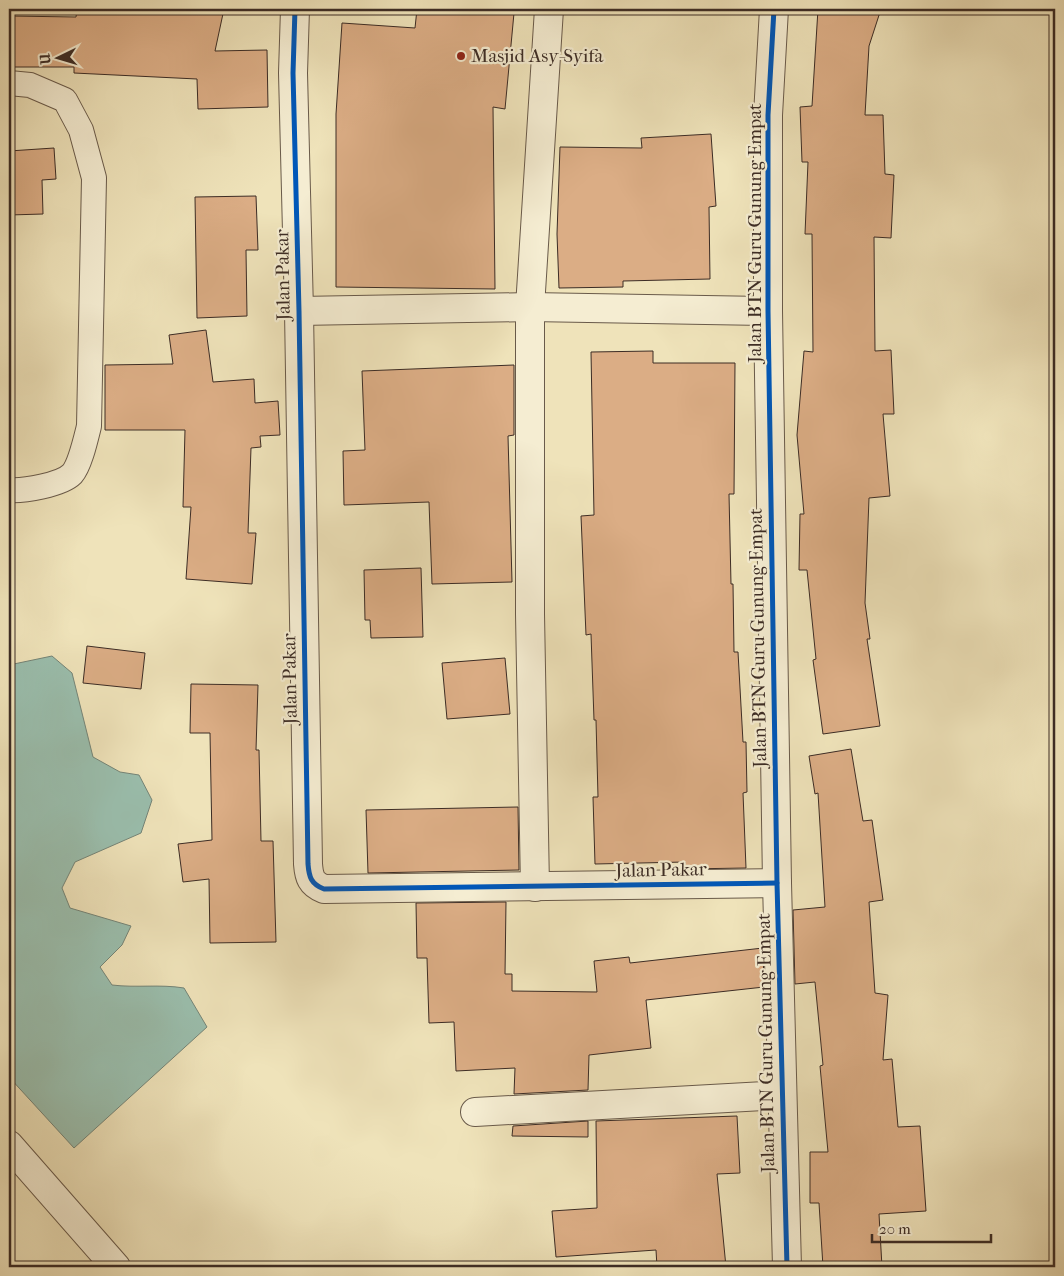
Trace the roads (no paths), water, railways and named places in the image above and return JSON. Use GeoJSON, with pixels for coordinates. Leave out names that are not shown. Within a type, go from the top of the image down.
{"type":"FeatureCollection","features":[{"type":"Feature","properties":{"kind":"street","name":"Jalan Pakar"},"geometry":{"type":"LineString","coordinates":[[295,9],[292,73],[299,311],[308,864],[310,880],[316,886],[324,889],[777,883]]}},
{"type":"Feature","properties":{"kind":"street"},"geometry":{"type":"LineString","coordinates":[[535,887],[530,614],[530,308],[549,9]]}},
{"type":"Feature","properties":{"kind":"street","name":"Jalan BTN Guru Gunung Empat"},"geometry":{"type":"LineString","coordinates":[[774,9],[768,115],[768,311],[777,883],[787,1267]]}},
{"type":"Feature","properties":{"kind":"street"},"geometry":{"type":"LineString","coordinates":[[299,311],[530,308],[768,311]]}},
{"type":"Feature","properties":{"kind":"street"},"geometry":{"type":"LineString","coordinates":[[475,1112],[782,1095]]}},
{"type":"Feature","properties":{"kind":"street"},"geometry":{"type":"LineString","coordinates":[[9,1145],[116,1267]]}},
{"type":"Feature","properties":{"kind":"lane"},"geometry":{"type":"LineString","coordinates":[[9,83],[30,85],[65,100],[81,130],[94,178],[89,426],[85,443],[72,474],[51,485],[16,491],[9,490]]}},
{"type":"Feature","properties":{"kind":"place","name":"Masjid Asy-Syifa"},"geometry":{"type":"Point","coordinates":[461,56]}}]}
